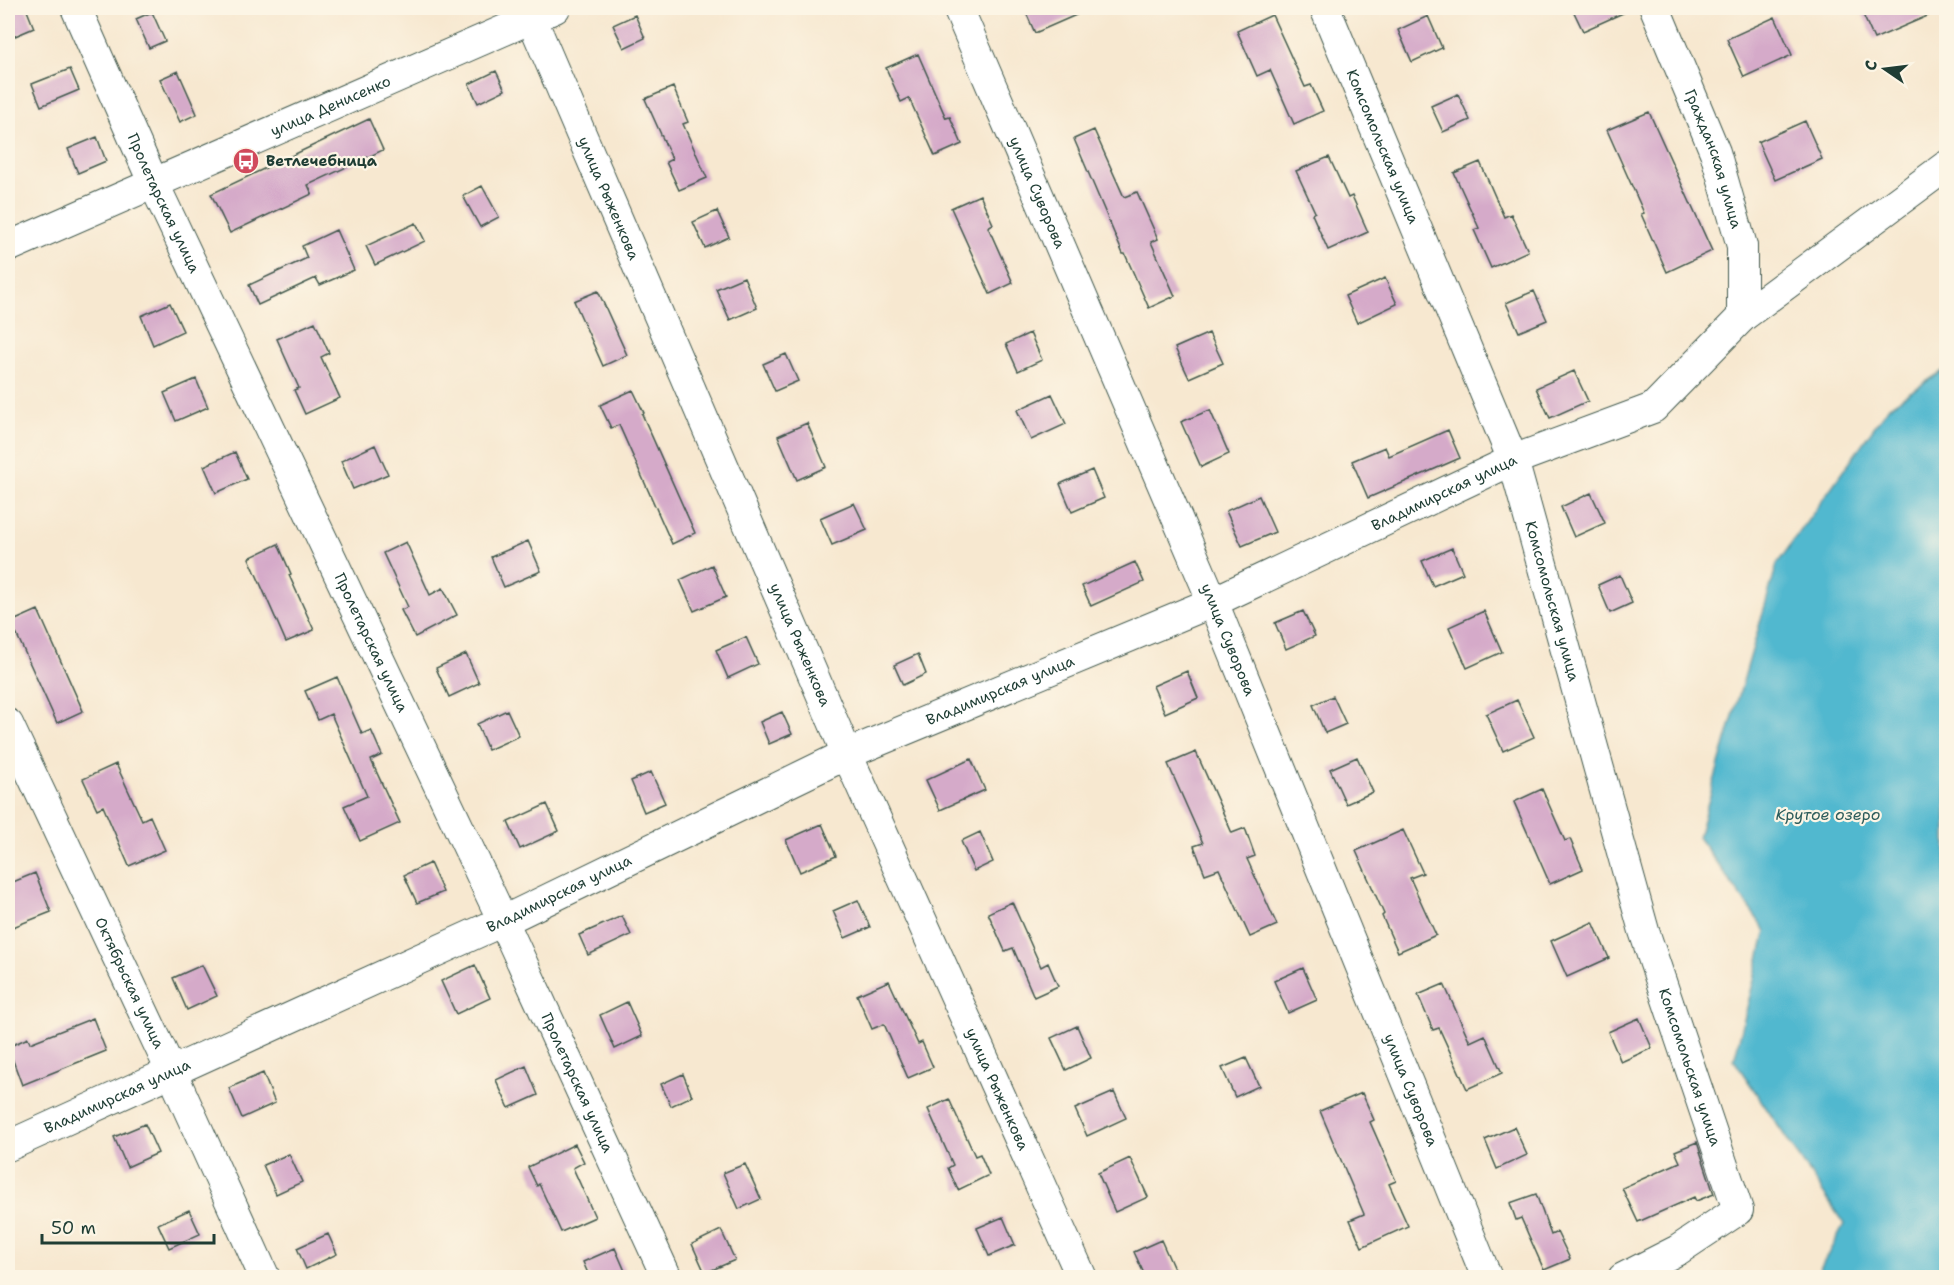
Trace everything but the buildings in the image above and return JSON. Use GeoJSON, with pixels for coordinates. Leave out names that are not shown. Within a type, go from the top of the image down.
{"type":"FeatureCollection","features":[{"type":"Feature","properties":{"kind":"street","name":"Пролетарская улица"},"geometry":{"type":"LineString","coordinates":[[76,8],[153,182],[502,921],[667,1278]]}},
{"type":"Feature","properties":{"kind":"street","name":"улица Суворова"},"geometry":{"type":"LineString","coordinates":[[958,8],[1213,602],[1487,1278]]}},
{"type":"Feature","properties":{"kind":"street","name":"Комсомольская улица"},"geometry":{"type":"LineString","coordinates":[[1325,8],[1513,460],[1644,931],[1738,1210],[1678,1250],[1623,1278]]}},
{"type":"Feature","properties":{"kind":"street","name":"Гражданская улица"},"geometry":{"type":"LineString","coordinates":[[1655,8],[1714,152],[1742,246],[1742,317]]}},
{"type":"Feature","properties":{"kind":"street","name":"улица Денисенко"},"geometry":{"type":"LineString","coordinates":[[8,247],[538,11]]}},
{"type":"Feature","properties":{"kind":"street","name":"улица Рыженкова"},"geometry":{"type":"LineString","coordinates":[[538,11],[847,754],[1082,1278]]}},
{"type":"Feature","properties":{"kind":"street","name":"Владимирская улица"},"geometry":{"type":"LineString","coordinates":[[8,1146],[502,921],[847,754],[1213,602],[1513,460],[1653,408],[1742,317],[1947,166]]}},
{"type":"Feature","properties":{"kind":"street","name":"Октябрьская улица"},"geometry":{"type":"LineString","coordinates":[[8,724],[172,1073],[265,1278]]}},
{"type":"Feature","properties":{"kind":"water","name":"Крутое озеро"},"geometry":{"type":"Polygon","coordinates":[[[1946,369],[1946,1277],[1816,1277],[1844,1224],[1734,1060],[1766,931],[1698,837],[1777,564],[1889,406],[1946,369]]]}},
{"type":"Feature","properties":{"kind":"place","name":"Ветлечебница"},"geometry":{"type":"Point","coordinates":[246,161]}}]}
